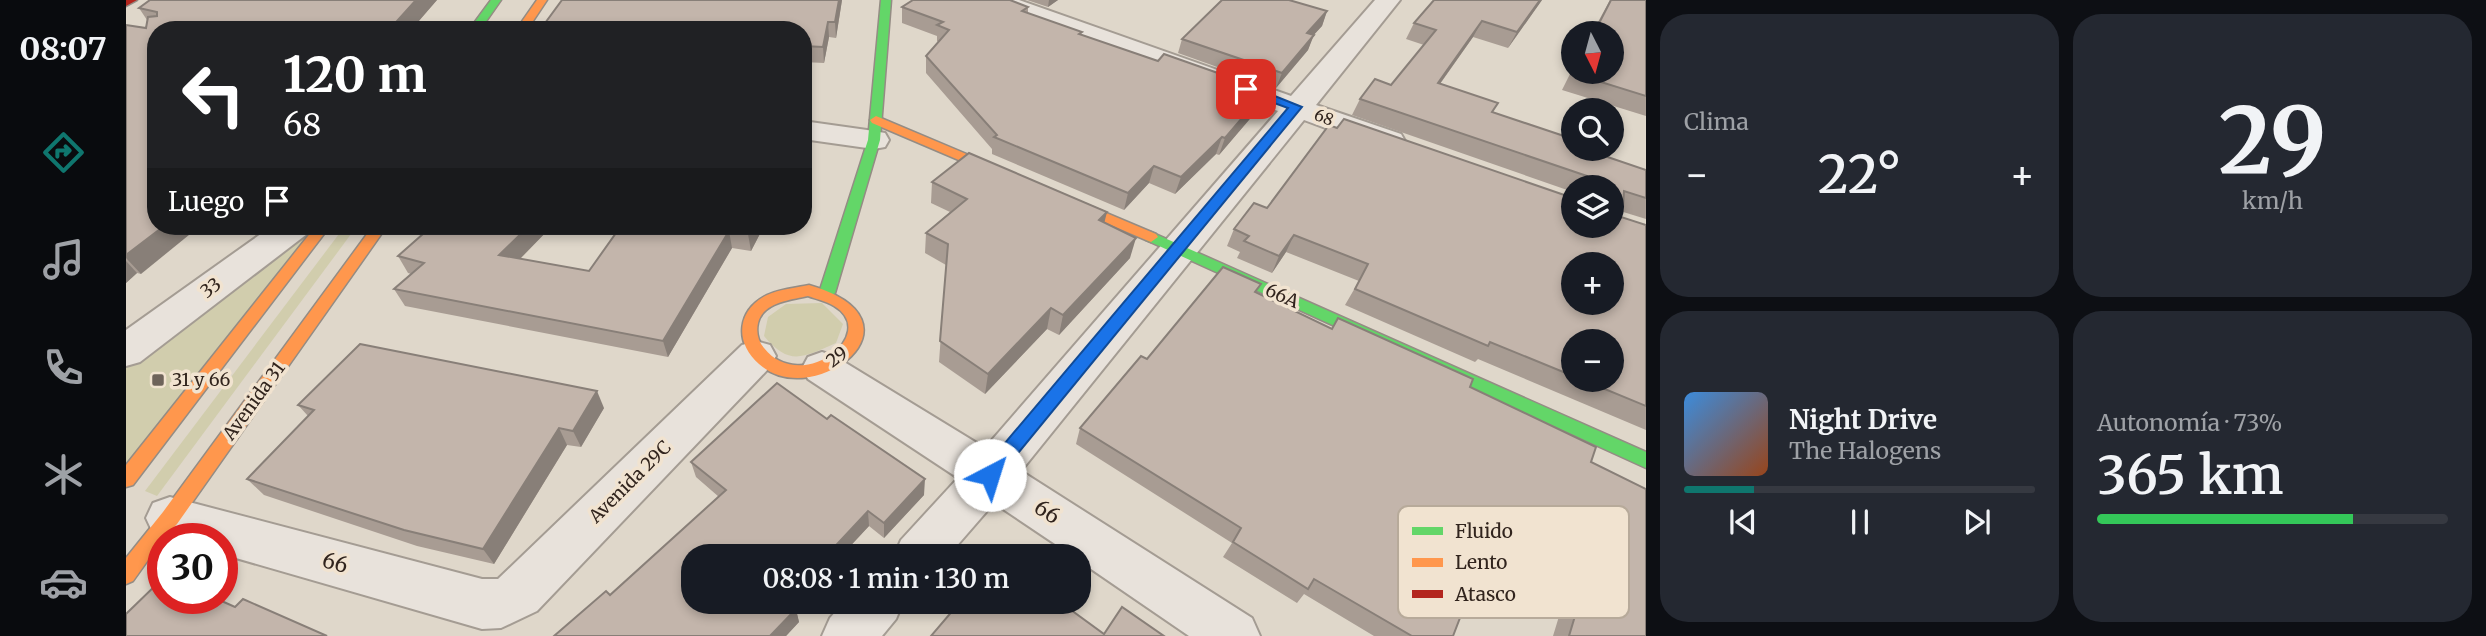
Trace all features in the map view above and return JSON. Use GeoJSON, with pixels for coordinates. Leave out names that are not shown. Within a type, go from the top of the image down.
{"type":"FeatureCollection","features":[{"type":"Feature","properties":{"kind":"street"},"geometry":{"type":"LineString","coordinates":[[126,3],[132,0]]}},
{"type":"Feature","properties":{"kind":"street"},"geometry":{"type":"LineString","coordinates":[[481,21],[496,0]]}},
{"type":"Feature","properties":{"kind":"street"},"geometry":{"type":"LineString","coordinates":[[527,21],[542,0]]}},
{"type":"Feature","properties":{"kind":"street"},"geometry":{"type":"LineString","coordinates":[[756,356],[748,344],[747,331],[751,318],[760,307],[773,298],[790,292],[809,290],[827,293],[875,130],[886,0]]}},
{"type":"Feature","properties":{"kind":"street","name":"68"},"geometry":{"type":"LineString","coordinates":[[995,0],[1422,152]]}},
{"type":"Feature","properties":{"kind":"street"},"geometry":{"type":"LineString","coordinates":[[929,544],[990,475],[1388,0]]}},
{"type":"Feature","properties":{"kind":"street","name":"66A"},"geometry":{"type":"LineString","coordinates":[[812,130],[875,130],[1178,249],[1646,460]]}},
{"type":"Feature","properties":{"kind":"street","name":"33"},"geometry":{"type":"LineString","coordinates":[[126,351],[283,235]]}},
{"type":"Feature","properties":{"kind":"street"},"geometry":{"type":"LineString","coordinates":[[126,479],[316,235]]}},
{"type":"Feature","properties":{"kind":"street","name":"Avenida 31"},"geometry":{"type":"LineString","coordinates":[[126,574],[170,518],[374,235]]}},
{"type":"Feature","properties":{"kind":"street","name":"29"},"geometry":{"type":"LineString","coordinates":[[756,356],[768,365],[785,371],[803,372],[838,361],[850,350],[857,337],[857,324],[853,311],[827,293]]}},
{"type":"Feature","properties":{"kind":"street","name":"Avenida 29C"},"geometry":{"type":"LineString","coordinates":[[501,603],[519,594],[756,356]]}},
{"type":"Feature","properties":{"kind":"street","name":"66"},"geometry":{"type":"LineString","coordinates":[[822,368],[1234,636]]}},
{"type":"Feature","properties":{"kind":"street","name":"66"},"geometry":{"type":"LineString","coordinates":[[170,518],[482,604],[501,603]]}},
{"type":"Feature","properties":{"kind":"street"},"geometry":{"type":"LineString","coordinates":[[848,636],[867,614]]}},
{"type":"Feature","properties":{"kind":"shaded area"},"geometry":{"type":"Polygon","coordinates":[[[283,235],[315,235],[126,479],[126,351],[283,235]]]}},
{"type":"Feature","properties":{"kind":"shaded area"},"geometry":{"type":"Polygon","coordinates":[[[338,235],[350,235],[157,496],[145,491],[338,235]]]}},
{"type":"Feature","properties":{"kind":"shaded area"},"geometry":{"type":"Polygon","coordinates":[[[822,303],[843,324],[836,343],[806,355],[790,356],[773,346],[764,336],[768,317],[786,304],[822,303]]]}},
{"type":"Feature","properties":{"kind":"building"},"geometry":{"type":"Polygon","coordinates":[[[150,0],[416,0],[397,21],[147,21],[148,17],[157,16],[157,12],[139,8],[150,0]]]}},
{"type":"Feature","properties":{"kind":"building"},"geometry":{"type":"Polygon","coordinates":[[[562,0],[839,0],[835,22],[828,22],[823,47],[812,46],[812,21],[547,21],[562,0]]]}},
{"type":"Feature","properties":{"kind":"building"},"geometry":{"type":"Polygon","coordinates":[[[913,0],[1010,0],[1028,7],[1022,11],[1082,32],[1079,34],[1158,61],[1164,54],[1266,90],[1225,138],[1222,137],[1181,177],[1154,166],[1128,193],[994,137],[997,135],[926,56],[949,30],[937,25],[943,22],[902,7],[913,0]]]}},
{"type":"Feature","properties":{"kind":"building"},"geometry":{"type":"Polygon","coordinates":[[[1222,0],[1289,0],[1327,11],[1307,33],[1314,35],[1282,73],[1182,39],[1222,0]]]}},
{"type":"Feature","properties":{"kind":"building"},"geometry":{"type":"Polygon","coordinates":[[[1434,0],[1540,0],[1517,32],[1482,21],[1438,83],[1498,103],[1492,112],[1561,135],[1561,161],[1620,161],[1646,170],[1646,198],[1624,191],[1624,175],[1584,175],[1360,99],[1375,79],[1391,85],[1436,30],[1414,23],[1434,0]]]}},
{"type":"Feature","properties":{"kind":"building"},"geometry":{"type":"Polygon","coordinates":[[[1611,0],[1646,0],[1646,96],[1607,84],[1624,84],[1624,21],[1600,21],[1611,0]]]}},
{"type":"Feature","properties":{"kind":"building"},"geometry":{"type":"Polygon","coordinates":[[[147,22],[147,235],[152,235],[126,255],[126,25],[146,28],[147,22]]]}},
{"type":"Feature","properties":{"kind":"building"},"geometry":{"type":"Polygon","coordinates":[[[1344,119],[1561,194],[1561,238],[1624,238],[1624,218],[1646,225],[1646,406],[1612,392],[1624,392],[1624,329],[1561,329],[1561,371],[1490,342],[1488,346],[1355,289],[1368,264],[1294,235],[1279,256],[1244,241],[1249,236],[1234,229],[1254,203],[1267,208],[1329,125],[1337,128],[1344,119]]]}},
{"type":"Feature","properties":{"kind":"building"},"geometry":{"type":"Polygon","coordinates":[[[969,153],[1107,212],[1099,220],[1136,238],[1063,315],[1051,308],[988,374],[940,341],[948,244],[926,233],[967,199],[932,182],[969,153]]]}},
{"type":"Feature","properties":{"kind":"building"},"geometry":{"type":"Polygon","coordinates":[[[422,235],[520,235],[499,255],[589,271],[615,235],[727,235],[663,341],[394,289],[424,263],[398,256],[422,235]]]}},
{"type":"Feature","properties":{"kind":"building"},"geometry":{"type":"Polygon","coordinates":[[[1223,267],[1261,284],[1255,292],[1332,329],[1338,318],[1473,379],[1470,387],[1596,447],[1591,462],[1646,489],[1646,636],[1569,636],[1574,618],[1629,618],[1629,506],[1398,506],[1398,618],[1460,618],[1453,636],[1412,636],[1314,579],[1308,589],[1233,542],[1241,528],[1080,428],[1141,356],[1147,359],[1223,267]]]}},
{"type":"Feature","properties":{"kind":"building"},"geometry":{"type":"Polygon","coordinates":[[[360,344],[597,391],[573,431],[559,428],[483,549],[404,530],[247,479],[314,410],[298,405],[360,344]]]}},
{"type":"Feature","properties":{"kind":"building"},"geometry":{"type":"Polygon","coordinates":[[[777,383],[827,419],[831,415],[925,479],[884,523],[868,511],[837,544],[681,544],[681,614],[791,614],[770,636],[554,636],[606,591],[610,595],[726,490],[691,462],[777,383]]]}},
{"type":"Feature","properties":{"kind":"building"},"geometry":{"type":"Polygon","coordinates":[[[147,594],[147,614],[238,614],[238,604],[243,599],[327,636],[126,636],[126,614],[147,594]]]}},
{"type":"Feature","properties":{"kind":"building"},"geometry":{"type":"Polygon","coordinates":[[[1122,607],[1164,636],[931,636],[950,614],[1076,614],[1104,634],[1122,607]]]}},
{"type":"Feature","properties":{"kind":"traffic: fast"},"geometry":{"type":"LineString","coordinates":[[481,21],[496,0]]}},
{"type":"Feature","properties":{"kind":"traffic: fast"},"geometry":{"type":"LineString","coordinates":[[827,293],[874,140],[886,0]]}},
{"type":"Feature","properties":{"kind":"traffic: fast"},"geometry":{"type":"LineString","coordinates":[[1151,237],[1646,460]]}},
{"type":"Feature","properties":{"kind":"traffic: slow"},"geometry":{"type":"LineString","coordinates":[[527,21],[542,0]]}},
{"type":"Feature","properties":{"kind":"traffic: slow"},"geometry":{"type":"LineString","coordinates":[[876,120],[1151,237]]}},
{"type":"Feature","properties":{"kind":"traffic: slow"},"geometry":{"type":"LineString","coordinates":[[126,479],[316,235]]}},
{"type":"Feature","properties":{"kind":"traffic: slow"},"geometry":{"type":"LineString","coordinates":[[126,574],[170,518],[374,235]]}},
{"type":"Feature","properties":{"kind":"traffic: slow"},"geometry":{"type":"LineString","coordinates":[[809,290],[841,303],[855,318],[856,335],[846,352],[830,364],[808,372],[787,372],[767,362],[759,354],[750,337],[751,320],[755,312],[773,299],[809,290]]}},
{"type":"Feature","properties":{"kind":"traffic: jam"},"geometry":{"type":"LineString","coordinates":[[126,3],[132,0]]}},
{"type":"Feature","properties":{"kind":"place","name":"31 y 66"},"geometry":{"type":"Point","coordinates":[158,380]}},
{"type":"Feature","properties":{"kind":"route"},"geometry":{"type":"LineString","coordinates":[[990,475],[1296,107],[1246,89]]}}]}
